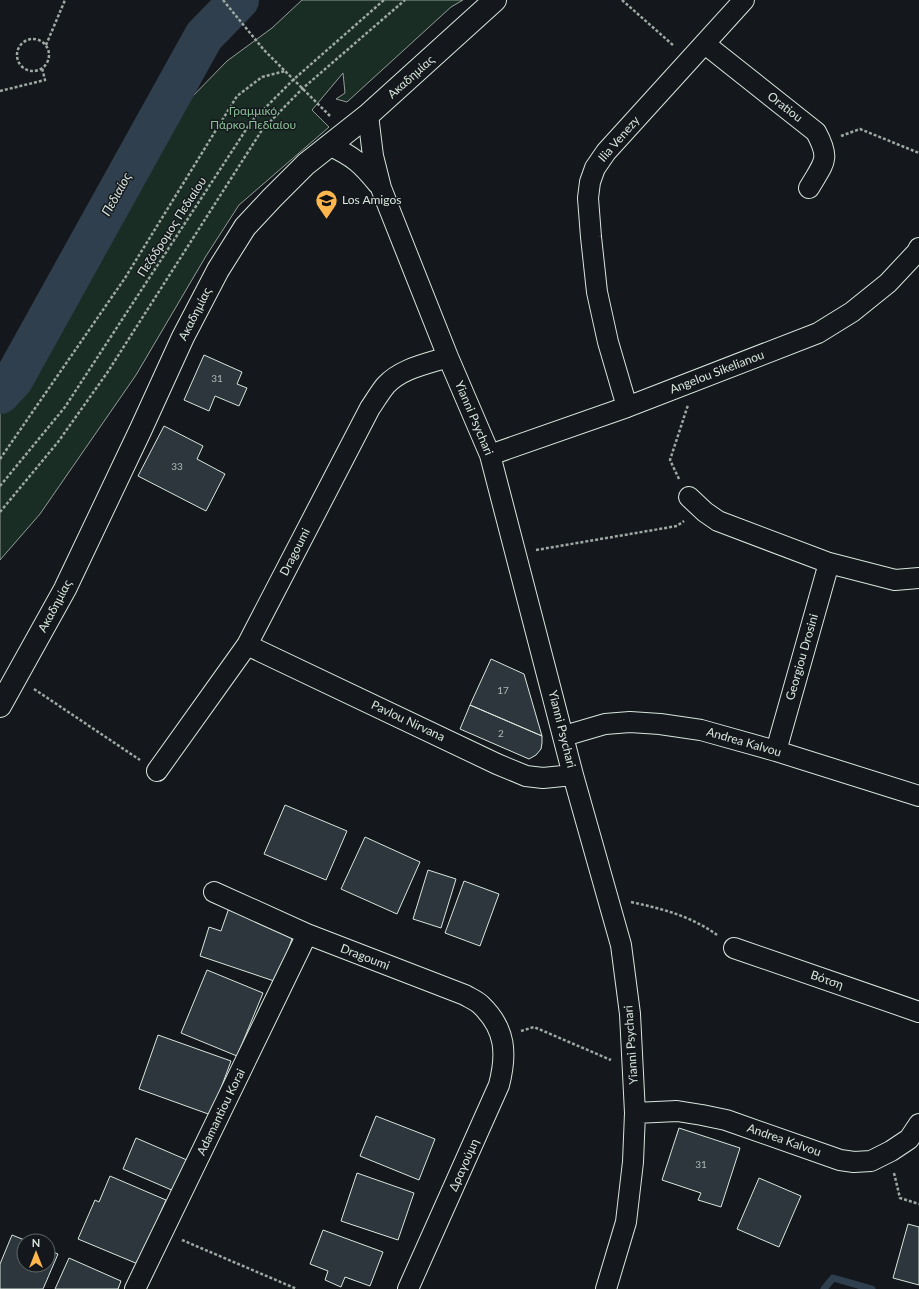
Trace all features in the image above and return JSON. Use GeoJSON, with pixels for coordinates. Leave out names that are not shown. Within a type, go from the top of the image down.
{"type":"FeatureCollection","features":[{"type":"Feature","properties":{"kind":"street","name":"Ακαδημίας"},"geometry":{"type":"LineString","coordinates":[[0,706],[65,589],[183,337],[218,270],[245,227],[306,164],[368,115],[495,0]]}},
{"type":"Feature","properties":{"kind":"street","name":"Ilia Venezy"},"geometry":{"type":"LineString","coordinates":[[627,407],[608,342],[597,292],[588,198],[590,182],[595,168],[606,152],[744,0]]}},
{"type":"Feature","properties":{"kind":"street","name":"Oratiou"},"geometry":{"type":"LineString","coordinates":[[705,44],[816,132],[822,144]]}},
{"type":"Feature","properties":{"kind":"street","name":"Yianni Psychari"},"geometry":{"type":"LineString","coordinates":[[368,115],[373,156],[381,188],[448,357],[490,455],[574,775],[621,945],[630,1014],[635,1113],[633,1162],[626,1222],[606,1289]]}},
{"type":"Feature","properties":{"kind":"street"},"geometry":{"type":"LineString","coordinates":[[809,188],[824,162],[825,153],[822,144]]}},
{"type":"Feature","properties":{"kind":"street","name":"Yianni Psychari"},"geometry":{"type":"LineString","coordinates":[[329,145],[357,160],[381,188]]}},
{"type":"Feature","properties":{"kind":"street","name":"Angelou Sikelianou"},"geometry":{"type":"LineString","coordinates":[[490,455],[627,407],[818,333],[852,312],[882,288],[918,251]]}},
{"type":"Feature","properties":{"kind":"street","name":"Dragoumi"},"geometry":{"type":"LineString","coordinates":[[157,771],[247,644],[370,408],[386,385],[397,376],[411,368],[448,357]]}},
{"type":"Feature","properties":{"kind":"street"},"geometry":{"type":"LineString","coordinates":[[694,502],[718,521],[829,563],[895,580],[919,578]]}},
{"type":"Feature","properties":{"kind":"street","name":"Georgiou Drosini"},"geometry":{"type":"LineString","coordinates":[[776,751],[829,563]]}},
{"type":"Feature","properties":{"kind":"street","name":"Pavlou Nirvana"},"geometry":{"type":"LineString","coordinates":[[247,644],[497,764],[526,776],[543,778],[574,775]]}},
{"type":"Feature","properties":{"kind":"street","name":"Andrea Kalvou"},"geometry":{"type":"LineString","coordinates":[[564,736],[605,724],[630,722],[660,724],[701,730],[776,751],[919,796]]}},
{"type":"Feature","properties":{"kind":"street","name":"Dragoumi"},"geometry":{"type":"LineString","coordinates":[[214,892],[307,934],[465,995],[481,1005],[494,1021],[502,1036]]}},
{"type":"Feature","properties":{"kind":"street","name":"Adamantiou Korai"},"geometry":{"type":"LineString","coordinates":[[135,1289],[307,934]]}},
{"type":"Feature","properties":{"kind":"street","name":"Βότση"},"geometry":{"type":"LineString","coordinates":[[734,948],[919,1012]]}},
{"type":"Feature","properties":{"kind":"street","name":"Δραγούμη"},"geometry":{"type":"LineString","coordinates":[[408,1289],[499,1085],[504,1068],[502,1036]]}},
{"type":"Feature","properties":{"kind":"street","name":"Andrea Kalvou"},"geometry":{"type":"LineString","coordinates":[[635,1113],[677,1111],[726,1120],[840,1160],[854,1162],[871,1161],[888,1152],[909,1139],[919,1124]]}},
{"type":"Feature","properties":{"kind":"path"},"geometry":{"type":"LineString","coordinates":[[46,45],[66,0]]}},
{"type":"Feature","properties":{"kind":"path"},"geometry":{"type":"LineString","coordinates":[[223,0],[264,50],[346,132]]}},
{"type":"Feature","properties":{"kind":"path","name":"Πεζόδρομος Πεδιαίου"},"geometry":{"type":"LineString","coordinates":[[0,486],[65,407],[251,122],[293,80],[384,0]]}},
{"type":"Feature","properties":{"kind":"path"},"geometry":{"type":"LineString","coordinates":[[0,512],[58,442],[107,373],[262,130],[302,89],[405,0]]}},
{"type":"Feature","properties":{"kind":"path"},"geometry":{"type":"LineString","coordinates":[[622,0],[690,60]]}},
{"type":"Feature","properties":{"kind":"path"},"geometry":{"type":"LineString","coordinates":[[32,39],[38,40],[46,45],[49,50],[48,60],[42,68],[32,71],[27,70],[19,63],[19,47],[23,43],[32,39]]}},
{"type":"Feature","properties":{"kind":"path"},"geometry":{"type":"LineString","coordinates":[[0,91],[45,80],[42,68]]}},
{"type":"Feature","properties":{"kind":"path"},"geometry":{"type":"LineString","coordinates":[[0,459],[125,278],[237,96],[262,77],[285,71]]}},
{"type":"Feature","properties":{"kind":"path"},"geometry":{"type":"LineString","coordinates":[[822,144],[860,129],[919,153]]}},
{"type":"Feature","properties":{"kind":"path"},"geometry":{"type":"LineString","coordinates":[[516,553],[677,526],[694,502],[670,460],[697,380]]}},
{"type":"Feature","properties":{"kind":"path"},"geometry":{"type":"LineString","coordinates":[[16,677],[157,771]]}},
{"type":"Feature","properties":{"kind":"path"},"geometry":{"type":"LineString","coordinates":[[607,896],[665,909],[703,925],[734,948]]}},
{"type":"Feature","properties":{"kind":"path"},"geometry":{"type":"LineString","coordinates":[[502,1036],[534,1027],[633,1070]]}},
{"type":"Feature","properties":{"kind":"path"},"geometry":{"type":"LineString","coordinates":[[888,1152],[900,1198],[919,1204]]}},
{"type":"Feature","properties":{"kind":"path"},"geometry":{"type":"LineString","coordinates":[[163,1232],[297,1289]]}},
{"type":"Feature","properties":{"kind":"green space","name":"Γραμμικό Πάρκο Πεδιαίου"},"geometry":{"type":"Polygon","coordinates":[[[302,0],[463,0],[451,7],[347,102],[336,99],[345,93],[343,73],[312,110],[329,127],[239,205],[206,256],[136,375],[40,514],[0,560],[0,378],[40,338],[146,175],[187,102],[227,61],[272,28],[302,0]]]}},
{"type":"Feature","properties":{"kind":"building"},"geometry":{"type":"Polygon","coordinates":[[[204,355],[242,372],[237,384],[247,388],[239,406],[215,396],[209,411],[184,400],[204,355]]]}},
{"type":"Feature","properties":{"kind":"building"},"geometry":{"type":"Polygon","coordinates":[[[164,426],[203,446],[197,459],[225,474],[206,511],[138,476],[164,426]]]}},
{"type":"Feature","properties":{"kind":"building"},"geometry":{"type":"Polygon","coordinates":[[[491,659],[524,674],[542,736],[470,705],[491,659]]]}},
{"type":"Feature","properties":{"kind":"building"},"geometry":{"type":"Polygon","coordinates":[[[470,705],[542,736],[541,749],[536,755],[529,759],[460,729],[470,705]]]}},
{"type":"Feature","properties":{"kind":"building"},"geometry":{"type":"Polygon","coordinates":[[[285,805],[347,831],[326,880],[264,854],[285,805]]]}},
{"type":"Feature","properties":{"kind":"building"},"geometry":{"type":"Polygon","coordinates":[[[365,837],[420,862],[397,914],[341,889],[365,837]]]}},
{"type":"Feature","properties":{"kind":"building"},"geometry":{"type":"Polygon","coordinates":[[[428,870],[456,879],[441,928],[413,919],[428,870]]]}},
{"type":"Feature","properties":{"kind":"building"},"geometry":{"type":"Polygon","coordinates":[[[464,881],[499,894],[480,946],[445,933],[464,881]]]}},
{"type":"Feature","properties":{"kind":"building"},"geometry":{"type":"Polygon","coordinates":[[[230,905],[296,927],[277,982],[200,956],[209,927],[221,931],[230,905]]]}},
{"type":"Feature","properties":{"kind":"building"},"geometry":{"type":"Polygon","coordinates":[[[207,970],[263,993],[237,1056],[181,1033],[207,970]]]}},
{"type":"Feature","properties":{"kind":"building"},"geometry":{"type":"Polygon","coordinates":[[[158,1035],[231,1061],[211,1115],[139,1089],[158,1035]]]}},
{"type":"Feature","properties":{"kind":"building"},"geometry":{"type":"Polygon","coordinates":[[[376,1116],[435,1139],[419,1180],[360,1156],[376,1116]]]}},
{"type":"Feature","properties":{"kind":"building"},"geometry":{"type":"Polygon","coordinates":[[[679,1128],[740,1148],[721,1207],[698,1200],[701,1193],[662,1180],[679,1128]]]}},
{"type":"Feature","properties":{"kind":"building"},"geometry":{"type":"Polygon","coordinates":[[[136,1138],[187,1160],[174,1191],[123,1169],[136,1138]]]}},
{"type":"Feature","properties":{"kind":"building"},"geometry":{"type":"Polygon","coordinates":[[[357,1173],[414,1193],[398,1240],[341,1221],[357,1173]]]}},
{"type":"Feature","properties":{"kind":"building"},"geometry":{"type":"Polygon","coordinates":[[[110,1176],[166,1200],[138,1264],[78,1239],[95,1200],[99,1202],[110,1176]]]}},
{"type":"Feature","properties":{"kind":"building"},"geometry":{"type":"Polygon","coordinates":[[[759,1178],[801,1196],[779,1247],[737,1229],[759,1178]]]}},
{"type":"Feature","properties":{"kind":"building"},"geometry":{"type":"Polygon","coordinates":[[[908,1224],[919,1227],[919,1285],[893,1278],[908,1224]]]}},
{"type":"Feature","properties":{"kind":"building"},"geometry":{"type":"Polygon","coordinates":[[[323,1230],[383,1252],[370,1286],[345,1277],[341,1287],[325,1280],[328,1271],[310,1264],[323,1230]]]}},
{"type":"Feature","properties":{"kind":"building"},"geometry":{"type":"Polygon","coordinates":[[[12,1235],[16,1237],[16,1273],[50,1273],[43,1289],[0,1289],[0,1264],[12,1235]]]}},
{"type":"Feature","properties":{"kind":"building"},"geometry":{"type":"Polygon","coordinates":[[[69,1258],[121,1281],[118,1289],[55,1289],[69,1258]]]}},
{"type":"Feature","properties":{"kind":"waterway","name":"Πεδιαίος"},"geometry":{"type":"LineString","coordinates":[[0,394],[13,380],[204,36],[239,0]]}},
{"type":"Feature","properties":{"kind":"waterway"},"geometry":{"type":"LineString","coordinates":[[824,1289],[833,1278],[872,1289]]}},
{"type":"Feature","properties":{"kind":"place","name":"Los Amigos"},"geometry":{"type":"Point","coordinates":[326,220]}}]}
